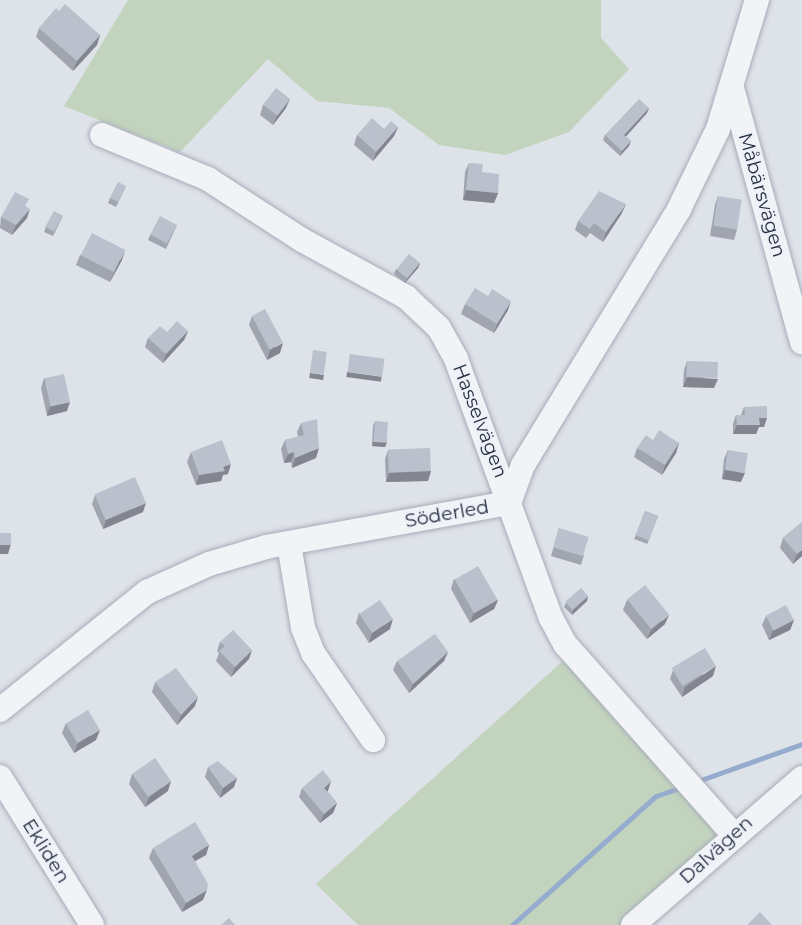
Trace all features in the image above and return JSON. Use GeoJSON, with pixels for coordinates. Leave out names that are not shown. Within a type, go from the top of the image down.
{"type":"FeatureCollection","features":[{"type":"Feature","properties":{"kind":"street","name":"Söderled"},"geometry":{"type":"LineString","coordinates":[[0,710],[147,592],[209,564],[289,544],[509,503],[523,466],[679,209],[718,129],[757,0]]}},
{"type":"Feature","properties":{"kind":"street","name":"Måbärsvägen"},"geometry":{"type":"LineString","coordinates":[[732,88],[802,343]]}},
{"type":"Feature","properties":{"kind":"street","name":"Hasselvägen"},"geometry":{"type":"LineString","coordinates":[[102,135],[208,179],[423,310],[456,359],[565,644],[733,834]]}},
{"type":"Feature","properties":{"kind":"street"},"geometry":{"type":"LineString","coordinates":[[289,544],[299,608],[313,653],[373,740]]}},
{"type":"Feature","properties":{"kind":"street","name":"Ekliden"},"geometry":{"type":"LineString","coordinates":[[0,777],[92,925]]}},
{"type":"Feature","properties":{"kind":"street","name":"Dalvägen"},"geometry":{"type":"LineString","coordinates":[[633,925],[733,834],[802,778]]}},
{"type":"Feature","properties":{"kind":"green space"},"geometry":{"type":"Polygon","coordinates":[[[128,0],[601,0],[601,38],[629,69],[569,132],[505,155],[439,145],[389,108],[317,101],[268,59],[180,152],[64,106],[128,0]]]}},
{"type":"Feature","properties":{"kind":"green space"},"geometry":{"type":"Polygon","coordinates":[[[566,658],[724,835],[623,925],[358,925],[316,884],[566,658]]]}},
{"type":"Feature","properties":{"kind":"building"},"geometry":{"type":"Polygon","coordinates":[[[65,4],[100,35],[77,61],[39,28],[56,8],[59,11],[65,4]]]}},
{"type":"Feature","properties":{"kind":"building"},"geometry":{"type":"Polygon","coordinates":[[[276,88],[290,99],[277,116],[263,105],[276,88]]]}},
{"type":"Feature","properties":{"kind":"building"},"geometry":{"type":"Polygon","coordinates":[[[639,99],[649,108],[624,135],[631,141],[622,151],[605,135],[639,99]]]}},
{"type":"Feature","properties":{"kind":"building"},"geometry":{"type":"Polygon","coordinates":[[[372,118],[384,129],[391,121],[398,127],[376,152],[357,135],[372,118]]]}},
{"type":"Feature","properties":{"kind":"building"},"geometry":{"type":"Polygon","coordinates":[[[469,163],[483,164],[482,172],[499,174],[498,193],[466,190],[469,163]]]}},
{"type":"Feature","properties":{"kind":"building"},"geometry":{"type":"Polygon","coordinates":[[[118,182],[126,186],[118,202],[110,198],[118,182]]]}},
{"type":"Feature","properties":{"kind":"building"},"geometry":{"type":"Polygon","coordinates":[[[599,191],[626,204],[606,232],[594,223],[590,229],[578,221],[599,191]]]}},
{"type":"Feature","properties":{"kind":"building"},"geometry":{"type":"Polygon","coordinates":[[[15,192],[29,199],[25,206],[30,209],[16,225],[1,217],[15,192]]]}},
{"type":"Feature","properties":{"kind":"building"},"geometry":{"type":"Polygon","coordinates":[[[718,196],[742,200],[737,229],[713,226],[718,196]]]}},
{"type":"Feature","properties":{"kind":"building"},"geometry":{"type":"Polygon","coordinates":[[[54,211],[63,216],[54,232],[45,227],[54,211]]]}},
{"type":"Feature","properties":{"kind":"building"},"geometry":{"type":"Polygon","coordinates":[[[160,216],[177,225],[167,243],[150,235],[160,216]]]}},
{"type":"Feature","properties":{"kind":"building"},"geometry":{"type":"Polygon","coordinates":[[[92,233],[125,250],[114,272],[81,255],[92,233]]]}},
{"type":"Feature","properties":{"kind":"building"},"geometry":{"type":"Polygon","coordinates":[[[409,254],[420,263],[407,278],[396,270],[409,254]]]}},
{"type":"Feature","properties":{"kind":"building"},"geometry":{"type":"Polygon","coordinates":[[[475,288],[488,296],[492,289],[511,301],[497,324],[465,304],[475,288]]]}},
{"type":"Feature","properties":{"kind":"building"},"geometry":{"type":"Polygon","coordinates":[[[265,309],[283,343],[270,350],[252,316],[265,309]]]}},
{"type":"Feature","properties":{"kind":"building"},"geometry":{"type":"Polygon","coordinates":[[[177,321],[188,331],[166,354],[148,338],[160,326],[167,332],[177,321]]]}},
{"type":"Feature","properties":{"kind":"building"},"geometry":{"type":"Polygon","coordinates":[[[313,350],[327,352],[324,375],[310,373],[313,350]]]}},
{"type":"Feature","properties":{"kind":"building"},"geometry":{"type":"Polygon","coordinates":[[[350,354],[385,359],[382,377],[347,372],[350,354]]]}},
{"type":"Feature","properties":{"kind":"building"},"geometry":{"type":"Polygon","coordinates":[[[687,361],[718,362],[717,378],[686,377],[687,361]]]}},
{"type":"Feature","properties":{"kind":"building"},"geometry":{"type":"Polygon","coordinates":[[[64,374],[70,402],[50,407],[44,378],[64,374]]]}},
{"type":"Feature","properties":{"kind":"building"},"geometry":{"type":"Polygon","coordinates":[[[767,406],[767,418],[759,418],[760,425],[737,425],[736,415],[745,415],[744,407],[767,406]]]}},
{"type":"Feature","properties":{"kind":"building"},"geometry":{"type":"Polygon","coordinates":[[[317,419],[319,448],[295,458],[294,452],[288,454],[285,440],[304,435],[301,423],[317,419]]]}},
{"type":"Feature","properties":{"kind":"building"},"geometry":{"type":"Polygon","coordinates":[[[375,421],[388,422],[387,443],[374,442],[375,421]]]}},
{"type":"Feature","properties":{"kind":"building"},"geometry":{"type":"Polygon","coordinates":[[[659,430],[679,443],[665,465],[637,448],[646,435],[653,440],[659,430]]]}},
{"type":"Feature","properties":{"kind":"building"},"geometry":{"type":"Polygon","coordinates":[[[222,440],[231,464],[223,467],[225,471],[199,475],[191,452],[222,440]]]}},
{"type":"Feature","properties":{"kind":"building"},"geometry":{"type":"Polygon","coordinates":[[[430,448],[431,471],[389,472],[388,449],[430,448]]]}},
{"type":"Feature","properties":{"kind":"building"},"geometry":{"type":"Polygon","coordinates":[[[728,450],[748,453],[745,473],[725,470],[728,450]]]}},
{"type":"Feature","properties":{"kind":"building"},"geometry":{"type":"Polygon","coordinates":[[[135,477],[146,503],[105,520],[94,494],[135,477]]]}},
{"type":"Feature","properties":{"kind":"building"},"geometry":{"type":"Polygon","coordinates":[[[645,511],[658,516],[649,540],[636,535],[645,511]]]}},
{"type":"Feature","properties":{"kind":"building"},"geometry":{"type":"Polygon","coordinates":[[[802,522],[802,550],[797,554],[783,538],[802,522]]]}},
{"type":"Feature","properties":{"kind":"building"},"geometry":{"type":"Polygon","coordinates":[[[559,528],[589,537],[583,556],[553,547],[559,528]]]}},
{"type":"Feature","properties":{"kind":"building"},"geometry":{"type":"Polygon","coordinates":[[[0,533],[11,533],[11,545],[0,545],[0,533]]]}},
{"type":"Feature","properties":{"kind":"building"},"geometry":{"type":"Polygon","coordinates":[[[478,566],[498,600],[474,613],[455,580],[478,566]]]}},
{"type":"Feature","properties":{"kind":"building"},"geometry":{"type":"Polygon","coordinates":[[[645,585],[669,615],[651,629],[627,599],[645,585]]]}},
{"type":"Feature","properties":{"kind":"building"},"geometry":{"type":"Polygon","coordinates":[[[581,588],[588,596],[572,610],[565,602],[581,588]]]}},
{"type":"Feature","properties":{"kind":"building"},"geometry":{"type":"Polygon","coordinates":[[[380,600],[393,619],[372,633],[359,614],[380,600]]]}},
{"type":"Feature","properties":{"kind":"building"},"geometry":{"type":"Polygon","coordinates":[[[786,605],[794,620],[774,631],[766,616],[786,605]]]}},
{"type":"Feature","properties":{"kind":"building"},"geometry":{"type":"Polygon","coordinates":[[[233,630],[252,650],[235,667],[219,651],[225,646],[220,642],[233,630]]]}},
{"type":"Feature","properties":{"kind":"building"},"geometry":{"type":"Polygon","coordinates":[[[435,634],[448,652],[413,684],[397,661],[435,634]]]}},
{"type":"Feature","properties":{"kind":"building"},"geometry":{"type":"Polygon","coordinates":[[[705,648],[716,666],[682,686],[672,668],[705,648]]]}},
{"type":"Feature","properties":{"kind":"building"},"geometry":{"type":"Polygon","coordinates":[[[176,668],[198,697],[181,715],[155,682],[176,668]]]}},
{"type":"Feature","properties":{"kind":"building"},"geometry":{"type":"Polygon","coordinates":[[[88,710],[100,730],[78,743],[66,723],[88,710]]]}},
{"type":"Feature","properties":{"kind":"building"},"geometry":{"type":"Polygon","coordinates":[[[155,758],[171,781],[148,797],[132,774],[155,758]]]}},
{"type":"Feature","properties":{"kind":"building"},"geometry":{"type":"Polygon","coordinates":[[[218,761],[237,778],[223,788],[208,767],[218,761]]]}},
{"type":"Feature","properties":{"kind":"building"},"geometry":{"type":"Polygon","coordinates":[[[323,770],[331,781],[324,788],[337,803],[324,814],[302,788],[323,770]]]}},
{"type":"Feature","properties":{"kind":"building"},"geometry":{"type":"Polygon","coordinates":[[[195,822],[209,845],[192,856],[208,884],[207,890],[186,903],[153,848],[195,822]]]}},
{"type":"Feature","properties":{"kind":"building"},"geometry":{"type":"Polygon","coordinates":[[[760,912],[772,925],[747,925],[760,912]]]}},
{"type":"Feature","properties":{"kind":"building"},"geometry":{"type":"Polygon","coordinates":[[[229,918],[235,925],[221,925],[229,918]]]}},
{"type":"Feature","properties":{"kind":"waterway"},"geometry":{"type":"LineString","coordinates":[[698,781],[802,744]]}},
{"type":"Feature","properties":{"kind":"waterway"},"geometry":{"type":"LineString","coordinates":[[512,925],[656,796],[682,787]]}}]}
